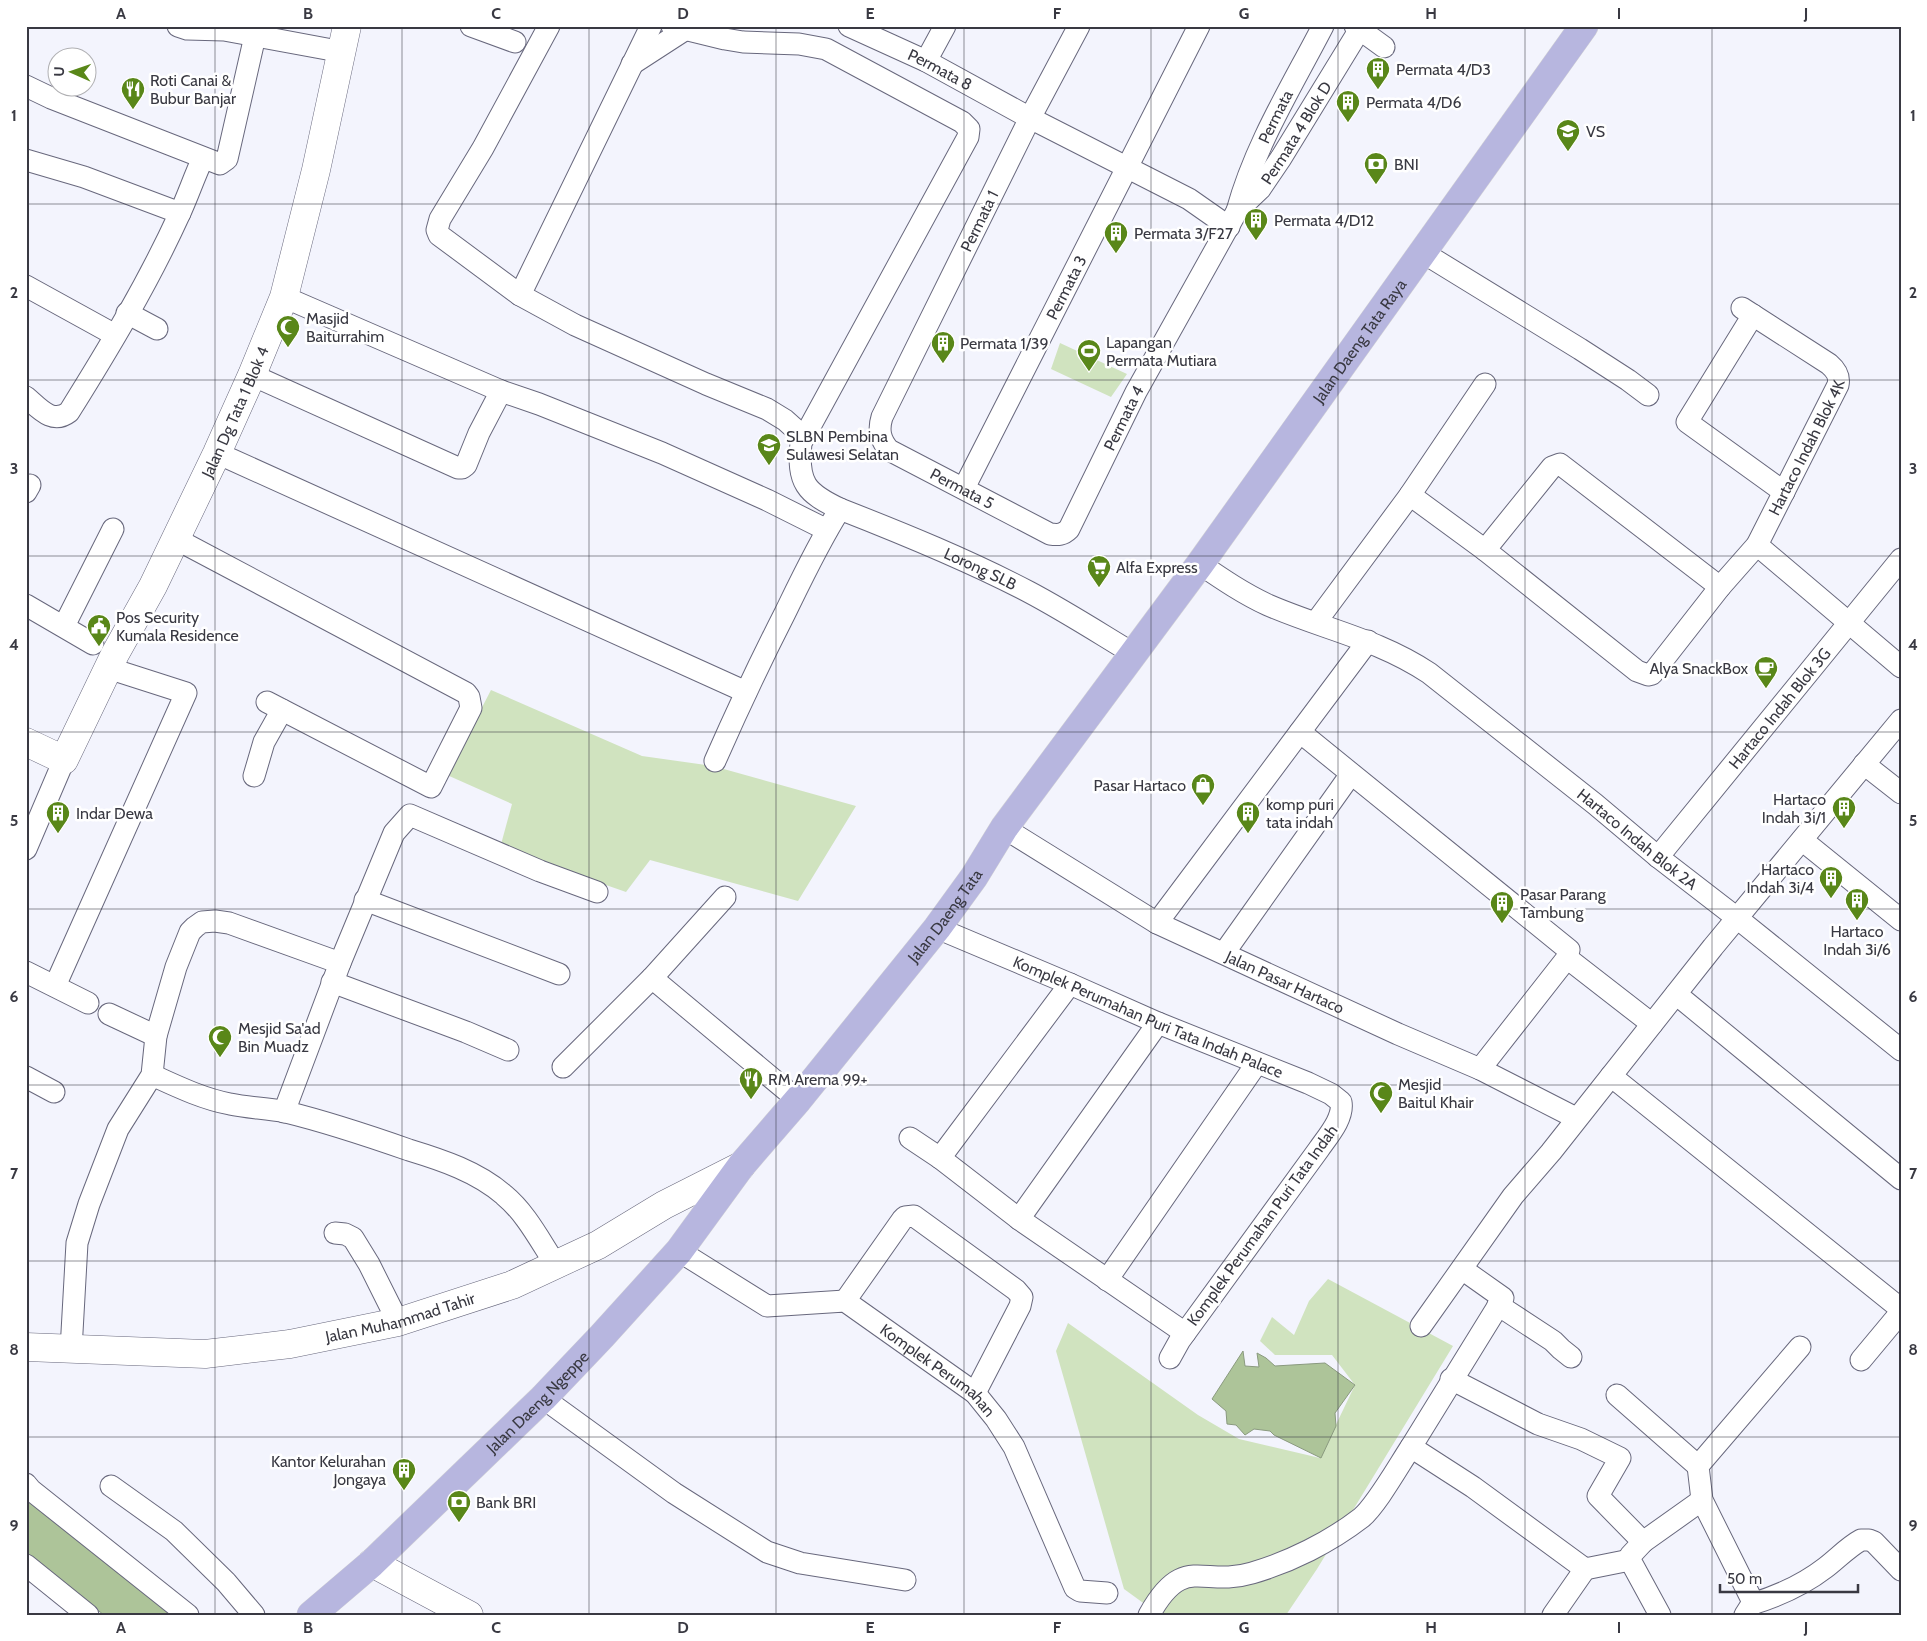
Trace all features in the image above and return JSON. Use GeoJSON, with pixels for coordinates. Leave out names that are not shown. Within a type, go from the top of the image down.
{"type":"FeatureCollection","features":[{"type":"Feature","properties":{"kind":"main road","name":"Jalan Daeng Tata Raya"},"geometry":{"type":"LineString","coordinates":[[1134,654],[1584,26]]}},
{"type":"Feature","properties":{"kind":"main road","name":"Jalan Dg Tata 1 Blok 4"},"geometry":{"type":"LineString","coordinates":[[64,760],[84,719],[105,654],[153,586],[218,453],[284,297],[316,170],[345,39]]}},
{"type":"Feature","properties":{"kind":"main road","name":"Jalan Daeng Tata"},"geometry":{"type":"LineString","coordinates":[[741,1166],[798,1100],[937,928],[974,877],[1004,828],[1134,654]]}},
{"type":"Feature","properties":{"kind":"main road"},"geometry":{"type":"LineString","coordinates":[[26,742],[64,760]]}},
{"type":"Feature","properties":{"kind":"main road","name":"Jalan Muhammad Tahir"},"geometry":{"type":"LineString","coordinates":[[26,1347],[206,1354],[290,1344],[398,1322],[512,1285],[556,1265],[598,1245],[664,1205],[741,1166]]}},
{"type":"Feature","properties":{"kind":"main road","name":"Jalan Daeng Ngeppe"},"geometry":{"type":"LineString","coordinates":[[311,1615],[372,1564],[543,1398],[679,1251],[741,1166]]}},
{"type":"Feature","properties":{"kind":"main road"},"geometry":{"type":"LineString","coordinates":[[372,1564],[469,1615]]}},
{"type":"Feature","properties":{"kind":"street"},"geometry":{"type":"LineString","coordinates":[[471,26],[515,42]]}},
{"type":"Feature","properties":{"kind":"street"},"geometry":{"type":"LineString","coordinates":[[549,26],[483,148],[438,224],[439,235],[520,295],[592,333],[767,409],[785,420],[804,436]]}},
{"type":"Feature","properties":{"kind":"street"},"geometry":{"type":"LineString","coordinates":[[520,295],[651,26]]}},
{"type":"Feature","properties":{"kind":"street","name":"Permata 8"},"geometry":{"type":"LineString","coordinates":[[850,26],[926,61],[1030,118]]}},
{"type":"Feature","properties":{"kind":"street"},"geometry":{"type":"LineString","coordinates":[[926,61],[945,26]]}},
{"type":"Feature","properties":{"kind":"street","name":"Permata 1"},"geometry":{"type":"LineString","coordinates":[[882,417],[1030,118],[1080,26]]}},
{"type":"Feature","properties":{"kind":"street"},"geometry":{"type":"LineString","coordinates":[[1128,168],[1198,26]]}},
{"type":"Feature","properties":{"kind":"street","name":"Permata"},"geometry":{"type":"LineString","coordinates":[[1231,223],[1246,179],[1260,147],[1323,26]]}},
{"type":"Feature","properties":{"kind":"street"},"geometry":{"type":"LineString","coordinates":[[190,27],[224,30],[256,36],[345,39]]}},
{"type":"Feature","properties":{"kind":"street"},"geometry":{"type":"LineString","coordinates":[[632,64],[679,28]]}},
{"type":"Feature","properties":{"kind":"street","name":"Lorong SLB"},"geometry":{"type":"LineString","coordinates":[[679,28],[708,36],[743,42],[799,44],[826,49],[962,122],[969,129],[968,137],[804,436],[801,443],[799,461],[803,481],[812,494],[840,509],[904,534],[999,577],[1065,612],[1134,654]]}},
{"type":"Feature","properties":{"kind":"street"},"geometry":{"type":"LineString","coordinates":[[1357,28],[1384,47]]}},
{"type":"Feature","properties":{"kind":"street","name":"Permata 4 Blok D"},"geometry":{"type":"LineString","coordinates":[[1231,223],[1260,189],[1281,158],[1357,28]]}},
{"type":"Feature","properties":{"kind":"street"},"geometry":{"type":"LineString","coordinates":[[26,86],[51,98],[220,164],[226,159],[256,36]]}},
{"type":"Feature","properties":{"kind":"street"},"geometry":{"type":"LineString","coordinates":[[1030,118],[1189,199],[1231,223]]}},
{"type":"Feature","properties":{"kind":"street"},"geometry":{"type":"LineString","coordinates":[[26,397],[56,418],[62,417],[69,412],[156,263],[180,213],[202,158]]}},
{"type":"Feature","properties":{"kind":"street"},"geometry":{"type":"LineString","coordinates":[[26,160],[84,178],[180,213]]}},
{"type":"Feature","properties":{"kind":"street","name":"Permata 3"},"geometry":{"type":"LineString","coordinates":[[964,488],[1128,168]]}},
{"type":"Feature","properties":{"kind":"street","name":"Permata 4"},"geometry":{"type":"LineString","coordinates":[[1069,529],[1136,392],[1231,223]]}},
{"type":"Feature","properties":{"kind":"street"},"geometry":{"type":"LineString","coordinates":[[1422,252],[1588,354],[1648,395]]}},
{"type":"Feature","properties":{"kind":"street"},"geometry":{"type":"LineString","coordinates":[[26,286],[115,335]]}},
{"type":"Feature","properties":{"kind":"street"},"geometry":{"type":"LineString","coordinates":[[284,297],[501,391],[539,404],[662,453],[767,500],[827,530]]}},
{"type":"Feature","properties":{"kind":"street","name":"Hartaco Indah Blok 4K"},"geometry":{"type":"LineString","coordinates":[[1486,550],[1637,670],[1648,675],[1656,671],[1720,587],[1757,545],[1784,492],[1838,385],[1838,376],[1835,369],[1829,364],[1748,311],[1687,422],[1784,492]]}},
{"type":"Feature","properties":{"kind":"street"},"geometry":{"type":"LineString","coordinates":[[127,313],[157,329]]}},
{"type":"Feature","properties":{"kind":"street"},"geometry":{"type":"LineString","coordinates":[[252,375],[458,468],[466,465],[479,432],[501,391]]}},
{"type":"Feature","properties":{"kind":"street"},"geometry":{"type":"LineString","coordinates":[[1316,622],[1410,495],[1485,384]]}},
{"type":"Feature","properties":{"kind":"street","name":"Permata 5"},"geometry":{"type":"LineString","coordinates":[[882,417],[879,426],[883,444],[888,450],[1050,534],[1060,535],[1069,529]]}},
{"type":"Feature","properties":{"kind":"street"},"geometry":{"type":"LineString","coordinates":[[218,453],[746,692]]}},
{"type":"Feature","properties":{"kind":"street"},"geometry":{"type":"LineString","coordinates":[[1410,495],[1486,550],[1552,467],[1560,464],[1720,587]]}},
{"type":"Feature","properties":{"kind":"street"},"geometry":{"type":"LineString","coordinates":[[715,761],[746,692],[827,530],[840,509]]}},
{"type":"Feature","properties":{"kind":"street"},"geometry":{"type":"LineString","coordinates":[[64,626],[113,529]]}},
{"type":"Feature","properties":{"kind":"street"},"geometry":{"type":"LineString","coordinates":[[176,539],[466,693],[469,697],[471,708],[431,787],[275,706],[254,776]]}},
{"type":"Feature","properties":{"kind":"street"},"geometry":{"type":"LineString","coordinates":[[1757,545],[1901,667]]}},
{"type":"Feature","properties":{"kind":"street","name":"Hartaco Indah Blok 3G"},"geometry":{"type":"LineString","coordinates":[[1658,857],[1901,559]]}},
{"type":"Feature","properties":{"kind":"street","name":"Hartaco Indah Blok 2A"},"geometry":{"type":"LineString","coordinates":[[1200,564],[1270,606],[1368,641],[1408,658],[1595,804],[1658,857],[1901,1050]]}},
{"type":"Feature","properties":{"kind":"street"},"geometry":{"type":"LineString","coordinates":[[26,605],[64,626],[105,654],[186,693],[55,986]]}},
{"type":"Feature","properties":{"kind":"street"},"geometry":{"type":"LineString","coordinates":[[1157,923],[1368,641]]}},
{"type":"Feature","properties":{"kind":"street"},"geometry":{"type":"LineString","coordinates":[[1421,1326],[1513,1196],[1737,918],[1901,720]]}},
{"type":"Feature","properties":{"kind":"street"},"geometry":{"type":"LineString","coordinates":[[1300,732],[1567,948],[1569,953],[1567,958],[1480,1069]]}},
{"type":"Feature","properties":{"kind":"street"},"geometry":{"type":"LineString","coordinates":[[26,849],[64,760]]}},
{"type":"Feature","properties":{"kind":"street"},"geometry":{"type":"LineString","coordinates":[[1864,764],[1901,793]]}},
{"type":"Feature","properties":{"kind":"street"},"geometry":{"type":"LineString","coordinates":[[1224,953],[1350,774]]}},
{"type":"Feature","properties":{"kind":"street"},"geometry":{"type":"LineString","coordinates":[[284,1112],[332,982],[394,833],[410,815],[540,871],[597,892]]}},
{"type":"Feature","properties":{"kind":"street","name":"Jalan Pasar Hartaco"},"geometry":{"type":"LineString","coordinates":[[1004,828],[1157,923],[1398,1034],[1480,1069],[1574,1121]]}},
{"type":"Feature","properties":{"kind":"street"},"geometry":{"type":"LineString","coordinates":[[1802,840],[1901,920]]}},
{"type":"Feature","properties":{"kind":"street"},"geometry":{"type":"LineString","coordinates":[[564,1067],[652,978],[725,897]]}},
{"type":"Feature","properties":{"kind":"street"},"geometry":{"type":"LineString","coordinates":[[366,900],[559,974]]}},
{"type":"Feature","properties":{"kind":"street"},"geometry":{"type":"LineString","coordinates":[[71,1350],[77,1243],[89,1204],[118,1130],[152,1075],[156,1036],[176,967],[190,932],[202,922],[229,923],[340,963]]}},
{"type":"Feature","properties":{"kind":"street","name":"Komplek Perumahan Puri Tata Indah Palace"},"geometry":{"type":"LineString","coordinates":[[937,928],[1158,1023],[1331,1094],[1341,1102],[1342,1109],[1339,1117]]}},
{"type":"Feature","properties":{"kind":"street"},"geometry":{"type":"LineString","coordinates":[[1567,958],[1652,1024]]}},
{"type":"Feature","properties":{"kind":"street"},"geometry":{"type":"LineString","coordinates":[[26,972],[88,1003]]}},
{"type":"Feature","properties":{"kind":"street"},"geometry":{"type":"LineString","coordinates":[[652,978],[798,1100]]}},
{"type":"Feature","properties":{"kind":"street"},"geometry":{"type":"LineString","coordinates":[[332,982],[466,1032],[508,1050]]}},
{"type":"Feature","properties":{"kind":"street"},"geometry":{"type":"LineString","coordinates":[[940,1158],[1070,984]]}},
{"type":"Feature","properties":{"kind":"street"},"geometry":{"type":"LineString","coordinates":[[1676,994],[1901,1179]]}},
{"type":"Feature","properties":{"kind":"street"},"geometry":{"type":"LineString","coordinates":[[109,1014],[156,1036]]}},
{"type":"Feature","properties":{"kind":"street"},"geometry":{"type":"LineString","coordinates":[[1019,1219],[1158,1023]]}},
{"type":"Feature","properties":{"kind":"street"},"geometry":{"type":"LineString","coordinates":[[1106,1280],[1257,1063]]}},
{"type":"Feature","properties":{"kind":"street"},"geometry":{"type":"LineString","coordinates":[[152,1075],[185,1090],[228,1104],[284,1112],[330,1124],[438,1159],[486,1182],[504,1194],[519,1210],[556,1265]]}},
{"type":"Feature","properties":{"kind":"street"},"geometry":{"type":"LineString","coordinates":[[1611,1076],[1901,1311],[1861,1360]]}},
{"type":"Feature","properties":{"kind":"street"},"geometry":{"type":"LineString","coordinates":[[26,1077],[54,1092]]}},
{"type":"Feature","properties":{"kind":"street","name":"Komplek Perumahan Puri Tata Indah"},"geometry":{"type":"LineString","coordinates":[[1170,1358],[1185,1333],[1320,1149],[1339,1117]]}},
{"type":"Feature","properties":{"kind":"street","name":"Komplek Perumahan Puri Tata Indah"},"geometry":{"type":"LineString","coordinates":[[910,1138],[940,1158],[1019,1219],[1185,1333]]}},
{"type":"Feature","properties":{"kind":"street"},"geometry":{"type":"LineString","coordinates":[[679,1251],[767,1306],[844,1301],[902,1220],[905,1217],[914,1216],[1016,1290],[1022,1297],[1020,1306],[975,1393]]}},
{"type":"Feature","properties":{"kind":"street"},"geometry":{"type":"LineString","coordinates":[[335,1232],[353,1238],[369,1264],[398,1322]]}},
{"type":"Feature","properties":{"kind":"street"},"geometry":{"type":"LineString","coordinates":[[1149,1615],[1156,1602],[1168,1588],[1180,1579],[1195,1575],[1231,1576],[1251,1573],[1286,1560],[1328,1539],[1367,1512],[1411,1447],[1451,1379],[1503,1298],[1462,1270]]}},
{"type":"Feature","properties":{"kind":"street","name":"Komplek Perumahan"},"geometry":{"type":"LineString","coordinates":[[844,1301],[975,1393],[996,1419],[1014,1448],[1075,1588],[1080,1591],[1107,1593]]}},
{"type":"Feature","properties":{"kind":"street"},"geometry":{"type":"LineString","coordinates":[[1498,1305],[1553,1341],[1571,1357]]}},
{"type":"Feature","properties":{"kind":"street"},"geometry":{"type":"LineString","coordinates":[[1698,1466],[1800,1347]]}},
{"type":"Feature","properties":{"kind":"street"},"geometry":{"type":"LineString","coordinates":[[1451,1379],[1538,1424],[1581,1440],[1620,1458],[1598,1496],[1643,1542]]}},
{"type":"Feature","properties":{"kind":"street"},"geometry":{"type":"LineString","coordinates":[[1618,1395],[1698,1466],[1702,1500],[1751,1598],[1748,1610]]}},
{"type":"Feature","properties":{"kind":"street"},"geometry":{"type":"LineString","coordinates":[[543,1398],[674,1493],[767,1552],[800,1563],[905,1580]]}},
{"type":"Feature","properties":{"kind":"street"},"geometry":{"type":"LineString","coordinates":[[1411,1447],[1473,1487],[1585,1569]]}},
{"type":"Feature","properties":{"kind":"street"},"geometry":{"type":"LineString","coordinates":[[26,1484],[38,1496],[188,1615]]}},
{"type":"Feature","properties":{"kind":"street"},"geometry":{"type":"LineString","coordinates":[[111,1486],[174,1531],[226,1582],[254,1615]]}},
{"type":"Feature","properties":{"kind":"street"},"geometry":{"type":"LineString","coordinates":[[1660,1615],[1630,1560],[1630,1556],[1643,1542],[1702,1500]]}},
{"type":"Feature","properties":{"kind":"street"},"geometry":{"type":"LineString","coordinates":[[1748,1610],[1803,1583],[1826,1568],[1861,1540],[1874,1542],[1901,1570]]}},
{"type":"Feature","properties":{"kind":"street"},"geometry":{"type":"LineString","coordinates":[[1553,1615],[1585,1569],[1630,1560]]}},
{"type":"Feature","properties":{"kind":"street"},"geometry":{"type":"LineString","coordinates":[[26,1565],[88,1615]]}},
{"type":"Feature","properties":{"kind":"shaded area","name":"Lapangan Permata Mutiara"},"geometry":{"type":"Polygon","coordinates":[[[1060,343],[1127,374],[1111,397],[1051,369],[1060,343]]]}},
{"type":"Feature","properties":{"kind":"shaded area"},"geometry":{"type":"Polygon","coordinates":[[[491,690],[642,756],[713,766],[856,806],[798,901],[650,860],[626,892],[500,848],[512,804],[447,775],[491,690]]]}},
{"type":"Feature","properties":{"kind":"shaded area"},"geometry":{"type":"Polygon","coordinates":[[[1328,1279],[1453,1346],[1317,1569],[1286,1615],[1144,1615],[1146,1605],[1124,1589],[1056,1351],[1068,1323],[1198,1415],[1239,1439],[1320,1458],[1355,1385],[1332,1355],[1275,1355],[1260,1341],[1272,1317],[1294,1335],[1309,1301],[1328,1279]]]}},
{"type":"Feature","properties":{"kind":"shaded area"},"geometry":{"type":"Polygon","coordinates":[[[1243,1351],[1245,1366],[1259,1367],[1257,1353],[1275,1366],[1325,1363],[1355,1385],[1335,1413],[1336,1426],[1321,1458],[1274,1435],[1270,1431],[1254,1429],[1245,1435],[1236,1425],[1227,1424],[1226,1411],[1212,1399],[1243,1351]]]}},
{"type":"Feature","properties":{"kind":"shaded area"},"geometry":{"type":"Polygon","coordinates":[[[26,1497],[172,1615],[104,1615],[26,1554],[26,1497]]]}},
{"type":"Feature","properties":{"kind":"place","name":"Permata 4/D3"},"geometry":{"type":"Point","coordinates":[1378,90]}},
{"type":"Feature","properties":{"kind":"place","name":"Roti Canai & Bubur Banjar"},"geometry":{"type":"Point","coordinates":[133,110]}},
{"type":"Feature","properties":{"kind":"place","name":"Permata 4/D6"},"geometry":{"type":"Point","coordinates":[1348,123]}},
{"type":"Feature","properties":{"kind":"place","name":"VS"},"geometry":{"type":"Point","coordinates":[1568,152]}},
{"type":"Feature","properties":{"kind":"place","name":"BNI"},"geometry":{"type":"Point","coordinates":[1376,185]}},
{"type":"Feature","properties":{"kind":"place","name":"Permata 4/D12"},"geometry":{"type":"Point","coordinates":[1256,241]}},
{"type":"Feature","properties":{"kind":"place","name":"Permata 3/F27"},"geometry":{"type":"Point","coordinates":[1116,254]}},
{"type":"Feature","properties":{"kind":"place","name":"Masjid Baiturrahim"},"geometry":{"type":"Point","coordinates":[288,348]}},
{"type":"Feature","properties":{"kind":"place","name":"Permata 1/39"},"geometry":{"type":"Point","coordinates":[943,364]}},
{"type":"Feature","properties":{"kind":"place","name":"Lapangan Permata Mutiara"},"geometry":{"type":"Point","coordinates":[1089,372]}},
{"type":"Feature","properties":{"kind":"place","name":"SLBN Pembina Sulawesi Selatan"},"geometry":{"type":"Point","coordinates":[769,466]}},
{"type":"Feature","properties":{"kind":"place","name":"Alfa Express"},"geometry":{"type":"Point","coordinates":[1099,588]}},
{"type":"Feature","properties":{"kind":"place","name":"Pos Security Kumala Residence"},"geometry":{"type":"Point","coordinates":[99,647]}},
{"type":"Feature","properties":{"kind":"place","name":"Alya SnackBox"},"geometry":{"type":"Point","coordinates":[1766,689]}},
{"type":"Feature","properties":{"kind":"place","name":"Pasar Hartaco"},"geometry":{"type":"Point","coordinates":[1203,806]}},
{"type":"Feature","properties":{"kind":"place","name":"Hartaco Indah 3i/1"},"geometry":{"type":"Point","coordinates":[1844,829]}},
{"type":"Feature","properties":{"kind":"place","name":"Indar Dewa"},"geometry":{"type":"Point","coordinates":[58,834]}},
{"type":"Feature","properties":{"kind":"place","name":"komp puri tata indah"},"geometry":{"type":"Point","coordinates":[1248,834]}},
{"type":"Feature","properties":{"kind":"place","name":"Hartaco Indah 3i/4"},"geometry":{"type":"Point","coordinates":[1831,899]}},
{"type":"Feature","properties":{"kind":"place","name":"Hartaco Indah 3i/6"},"geometry":{"type":"Point","coordinates":[1857,921]}},
{"type":"Feature","properties":{"kind":"place","name":"Pasar Parang Tambung"},"geometry":{"type":"Point","coordinates":[1502,924]}},
{"type":"Feature","properties":{"kind":"place","name":"Mesjid Sa'ad Bin Muadz"},"geometry":{"type":"Point","coordinates":[220,1058]}},
{"type":"Feature","properties":{"kind":"place","name":"RM Arema 99+"},"geometry":{"type":"Point","coordinates":[751,1100]}},
{"type":"Feature","properties":{"kind":"place","name":"Mesjid Baitul Khair"},"geometry":{"type":"Point","coordinates":[1381,1114]}},
{"type":"Feature","properties":{"kind":"place","name":"Kantor Kelurahan Jongaya"},"geometry":{"type":"Point","coordinates":[404,1491]}},
{"type":"Feature","properties":{"kind":"place","name":"Bank BRI"},"geometry":{"type":"Point","coordinates":[459,1523]}}]}
